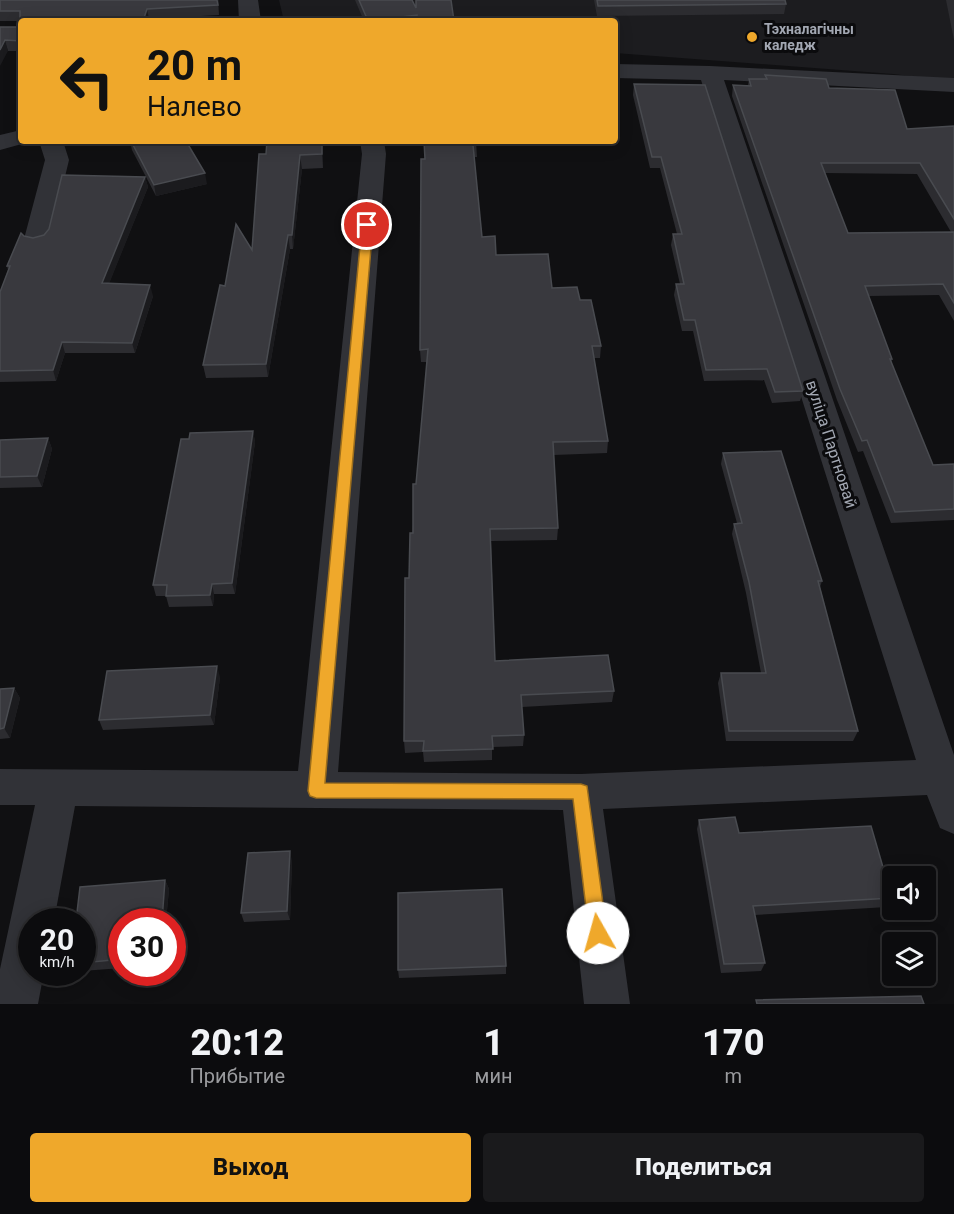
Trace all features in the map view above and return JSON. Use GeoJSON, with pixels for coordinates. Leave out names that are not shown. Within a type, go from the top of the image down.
{"type":"FeatureCollection","features":[{"type":"Feature","properties":{"kind":"street"},"geometry":{"type":"LineString","coordinates":[[249,0],[250,18]]}},
{"type":"Feature","properties":{"kind":"street"},"geometry":{"type":"LineString","coordinates":[[618,71],[710,73],[954,85]]}},
{"type":"Feature","properties":{"kind":"street","name":"вуліца Партновай"},"geometry":{"type":"LineString","coordinates":[[710,73],[948,776],[954,815]]}},
{"type":"Feature","properties":{"kind":"street"},"geometry":{"type":"LineString","coordinates":[[0,143],[18,138]]}},
{"type":"Feature","properties":{"kind":"street"},"geometry":{"type":"LineString","coordinates":[[37,238],[57,160],[52,144]]}},
{"type":"Feature","properties":{"kind":"street"},"geometry":{"type":"LineString","coordinates":[[316,791],[374,154],[372,144]]}},
{"type":"Feature","properties":{"kind":"street"},"geometry":{"type":"LineString","coordinates":[[0,787],[581,792],[948,776]]}},
{"type":"Feature","properties":{"kind":"street"},"geometry":{"type":"LineString","coordinates":[[35,908],[59,786]]}},
{"type":"Feature","properties":{"kind":"street"},"geometry":{"type":"LineString","coordinates":[[581,792],[607,1004]]}},
{"type":"Feature","properties":{"kind":"street"},"geometry":{"type":"LineString","coordinates":[[15,1004],[19,986]]}},
{"type":"Feature","properties":{"kind":"shaded area","name":"Тэхналагічны каледж"},"geometry":{"type":"Polygon","coordinates":[[[279,0],[954,0],[954,81],[893,74],[618,53],[618,18],[283,18],[279,0]]]}},
{"type":"Feature","properties":{"kind":"building"},"geometry":{"type":"Polygon","coordinates":[[[0,0],[217,0],[218,5],[147,9],[144,18],[20,18],[20,11],[0,11],[0,0]]]}},
{"type":"Feature","properties":{"kind":"building"},"geometry":{"type":"Polygon","coordinates":[[[359,0],[412,0],[416,8],[416,0],[451,0],[454,18],[417,18],[417,15],[367,18],[359,0]]]}},
{"type":"Feature","properties":{"kind":"building"},"geometry":{"type":"Polygon","coordinates":[[[597,0],[785,0],[786,4],[598,6],[597,0]]]}},
{"type":"Feature","properties":{"kind":"building"},"geometry":{"type":"Polygon","coordinates":[[[0,27],[18,27],[18,41],[5,40],[0,50],[0,27]]]}},
{"type":"Feature","properties":{"kind":"building"},"geometry":{"type":"Polygon","coordinates":[[[765,75],[826,79],[829,88],[895,90],[907,129],[954,126],[954,219],[920,163],[821,163],[848,233],[954,232],[954,303],[943,284],[865,286],[892,359],[890,359],[933,465],[954,464],[954,509],[895,512],[867,440],[862,441],[840,389],[733,85],[751,86],[749,79],[767,79],[765,75]]]}},
{"type":"Feature","properties":{"kind":"building"},"geometry":{"type":"Polygon","coordinates":[[[634,84],[705,85],[803,391],[775,392],[767,369],[706,370],[695,320],[684,320],[676,284],[684,284],[673,234],[682,234],[661,157],[652,157],[634,84]]]}},
{"type":"Feature","properties":{"kind":"building"},"geometry":{"type":"Polygon","coordinates":[[[133,144],[188,144],[205,173],[154,185],[133,144]]]}},
{"type":"Feature","properties":{"kind":"building"},"geometry":{"type":"Polygon","coordinates":[[[267,144],[322,144],[322,154],[300,155],[292,235],[288,235],[266,364],[203,365],[220,285],[225,286],[236,224],[252,250],[259,154],[266,154],[267,144]]]}},
{"type":"Feature","properties":{"kind":"building"},"geometry":{"type":"Polygon","coordinates":[[[424,144],[477,144],[473,145],[482,237],[495,236],[496,255],[548,254],[552,288],[577,287],[580,300],[591,300],[601,346],[592,346],[608,441],[553,442],[558,528],[490,529],[495,661],[608,655],[614,691],[521,695],[524,735],[492,736],[493,749],[423,751],[424,741],[404,741],[405,578],[409,578],[410,533],[413,533],[413,484],[416,484],[428,349],[420,350],[421,159],[425,159],[424,144]]]}},
{"type":"Feature","properties":{"kind":"building"},"geometry":{"type":"Polygon","coordinates":[[[62,175],[145,177],[102,283],[150,285],[132,343],[62,342],[53,370],[0,371],[0,292],[10,266],[7,266],[21,233],[33,238],[44,235],[49,229],[62,175]]]}},
{"type":"Feature","properties":{"kind":"building"},"geometry":{"type":"Polygon","coordinates":[[[253,431],[232,583],[212,584],[210,595],[166,596],[167,585],[153,585],[181,439],[189,439],[190,433],[253,431]]]}},
{"type":"Feature","properties":{"kind":"building"},"geometry":{"type":"Polygon","coordinates":[[[48,438],[37,476],[0,477],[0,440],[48,438]]]}},
{"type":"Feature","properties":{"kind":"building"},"geometry":{"type":"Polygon","coordinates":[[[781,451],[822,581],[818,581],[858,731],[729,731],[721,673],[766,673],[749,582],[734,524],[742,523],[723,453],[781,451]]]}},
{"type":"Feature","properties":{"kind":"building"},"geometry":{"type":"Polygon","coordinates":[[[217,666],[210,715],[99,720],[107,671],[217,666]]]}},
{"type":"Feature","properties":{"kind":"building"},"geometry":{"type":"Polygon","coordinates":[[[14,688],[4,728],[0,729],[0,689],[14,688]]]}},
{"type":"Feature","properties":{"kind":"building"},"geometry":{"type":"Polygon","coordinates":[[[735,817],[739,833],[871,826],[883,866],[882,899],[753,906],[765,963],[724,964],[699,820],[735,817]]]}},
{"type":"Feature","properties":{"kind":"building"},"geometry":{"type":"Polygon","coordinates":[[[290,851],[287,911],[241,913],[248,853],[290,851]]]}},
{"type":"Feature","properties":{"kind":"building"},"geometry":{"type":"Polygon","coordinates":[[[165,880],[163,908],[108,908],[108,960],[96,962],[96,908],[78,908],[80,887],[165,880]]]}},
{"type":"Feature","properties":{"kind":"building"},"geometry":{"type":"Polygon","coordinates":[[[502,889],[506,966],[398,970],[398,893],[502,889]]]}},
{"type":"Feature","properties":{"kind":"building"},"geometry":{"type":"Polygon","coordinates":[[[921,996],[924,1004],[757,1004],[756,1000],[921,996]]]}},
{"type":"Feature","properties":{"kind":"place","name":"Тэхналагічны каледж"},"geometry":{"type":"Point","coordinates":[752,37]}},
{"type":"Feature","properties":{"kind":"route"},"geometry":{"type":"LineString","coordinates":[[367,225],[316,791],[581,792],[598,933]]}}]}
